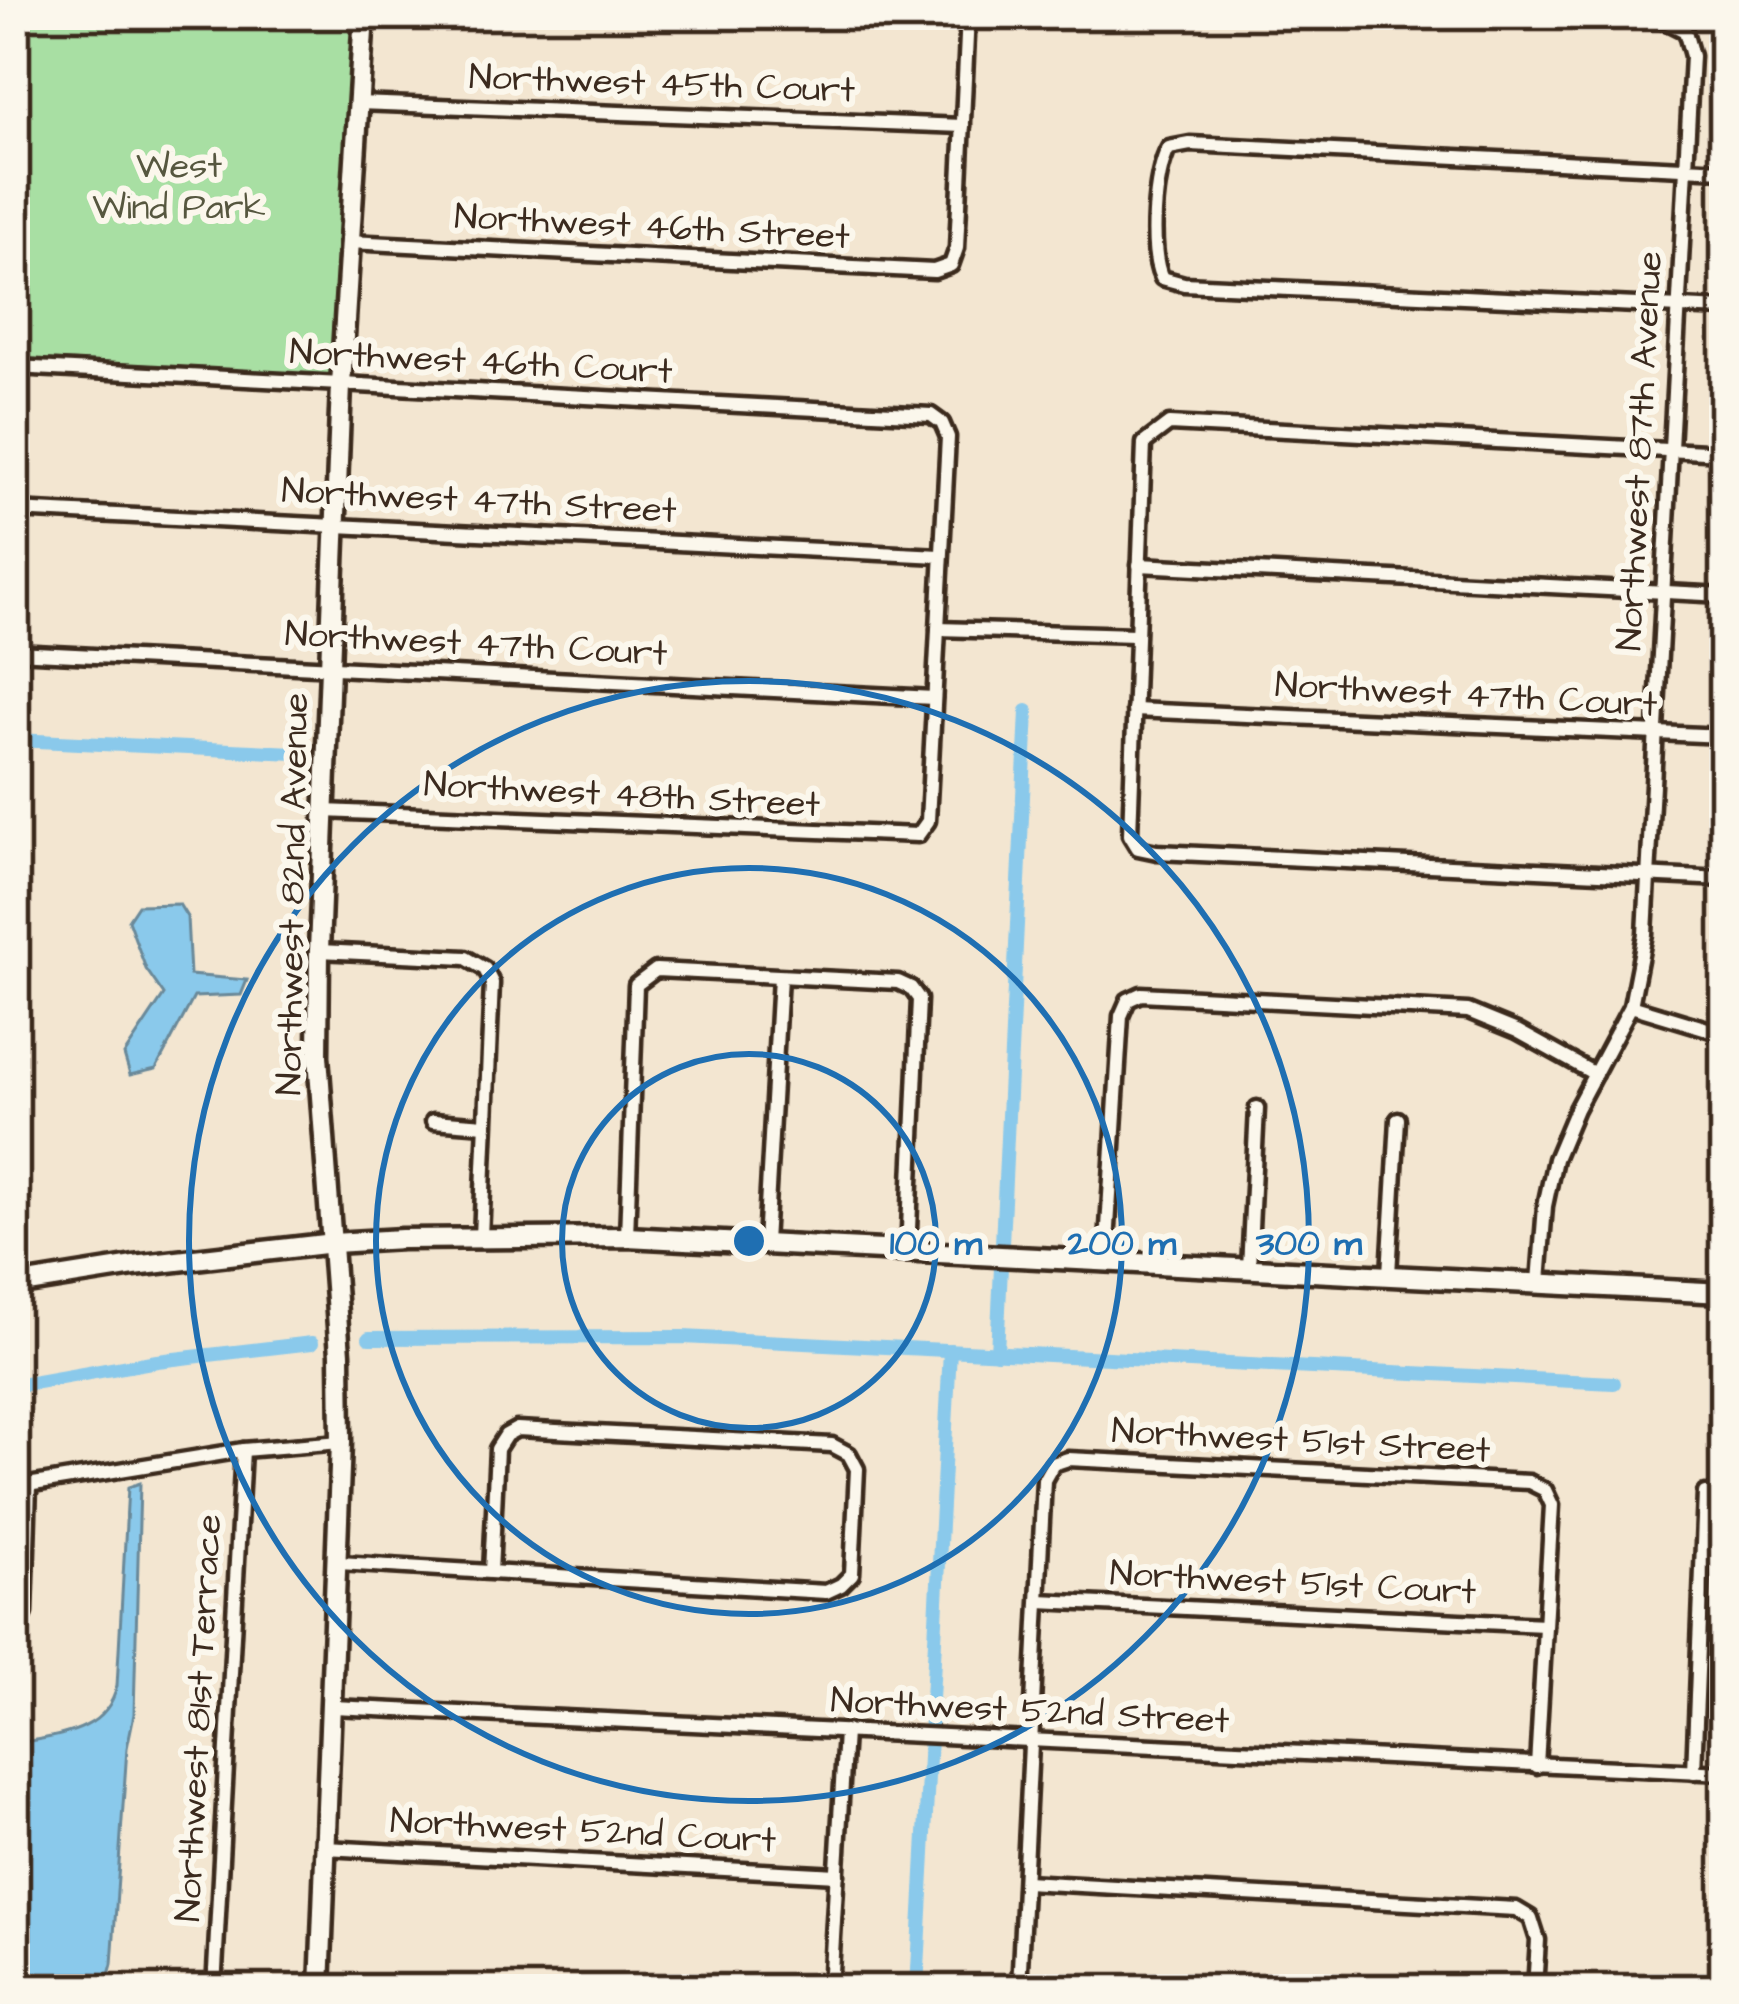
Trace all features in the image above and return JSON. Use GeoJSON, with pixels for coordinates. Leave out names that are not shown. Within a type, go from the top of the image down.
{"type":"FeatureCollection","features":[{"type":"Feature","properties":{"kind":"street","name":"Northwest 82nd Avenue"},"geometry":{"type":"LineString","coordinates":[[320,1989],[341,1442],[333,1244],[318,1056],[319,951],[341,385],[364,15]]}},
{"type":"Feature","properties":{"kind":"street"},"geometry":{"type":"LineString","coordinates":[[963,126],[968,15]]}},
{"type":"Feature","properties":{"kind":"street","name":"Northwest 87th Avenue"},"geometry":{"type":"LineString","coordinates":[[1539,1282],[1545,1206],[1555,1159],[1631,1006],[1645,934],[1692,56],[1685,31],[1665,21],[1561,15]]}},
{"type":"Feature","properties":{"kind":"street","name":"Northwest 45th Court"},"geometry":{"type":"LineString","coordinates":[[358,103],[963,126]]}},
{"type":"Feature","properties":{"kind":"street","name":"Northwest 46th Street"},"geometry":{"type":"LineString","coordinates":[[350,242],[934,271],[951,266],[958,248],[963,126]]}},
{"type":"Feature","properties":{"kind":"street"},"geometry":{"type":"LineString","coordinates":[[1724,170],[1190,144],[1169,148],[1160,164],[1155,263],[1162,278],[1184,284],[1724,309]]}},
{"type":"Feature","properties":{"kind":"street","name":"Northwest 46th Court"},"geometry":{"type":"LineString","coordinates":[[15,368],[931,415],[942,423],[948,437],[940,556]]}},
{"type":"Feature","properties":{"kind":"street"},"geometry":{"type":"LineString","coordinates":[[1724,453],[1169,424],[1156,430],[1144,443],[1130,835],[1138,848],[1724,879]]}},
{"type":"Feature","properties":{"kind":"street","name":"Northwest 47th Street"},"geometry":{"type":"LineString","coordinates":[[15,510],[940,556]]}},
{"type":"Feature","properties":{"kind":"street"},"geometry":{"type":"LineString","coordinates":[[934,698],[940,556]]}},
{"type":"Feature","properties":{"kind":"street"},"geometry":{"type":"LineString","coordinates":[[1139,566],[1724,595]]}},
{"type":"Feature","properties":{"kind":"street"},"geometry":{"type":"LineString","coordinates":[[938,628],[1135,635]]}},
{"type":"Feature","properties":{"kind":"street","name":"Northwest 47th Court"},"geometry":{"type":"LineString","coordinates":[[15,652],[934,698]]}},
{"type":"Feature","properties":{"kind":"street","name":"Northwest 48th Street"},"geometry":{"type":"LineString","coordinates":[[324,812],[917,836],[928,821],[934,698]]}},
{"type":"Feature","properties":{"kind":"street","name":"Northwest 47th Court"},"geometry":{"type":"LineString","coordinates":[[1134,710],[1724,736]]}},
{"type":"Feature","properties":{"kind":"street"},"geometry":{"type":"LineString","coordinates":[[319,951],[466,958],[485,969],[491,982],[481,1237]]}},
{"type":"Feature","properties":{"kind":"street"},"geometry":{"type":"LineString","coordinates":[[627,1237],[636,985],[646,974],[656,970],[898,982],[919,999],[908,1252]]}},
{"type":"Feature","properties":{"kind":"street"},"geometry":{"type":"LineString","coordinates":[[765,1243],[780,977]]}},
{"type":"Feature","properties":{"kind":"street"},"geometry":{"type":"LineString","coordinates":[[1106,1259],[1121,1016],[1129,1000],[1141,994],[1468,1011],[1517,1031],[1595,1074]]}},
{"type":"Feature","properties":{"kind":"street"},"geometry":{"type":"LineString","coordinates":[[1631,1006],[1724,1034]]}},
{"type":"Feature","properties":{"kind":"street"},"geometry":{"type":"LineString","coordinates":[[1249,1268],[1257,1108]]}},
{"type":"Feature","properties":{"kind":"street"},"geometry":{"type":"LineString","coordinates":[[1389,1274],[1398,1119]]}},
{"type":"Feature","properties":{"kind":"street"},"geometry":{"type":"LineString","coordinates":[[433,1121],[485,1125]]}},
{"type":"Feature","properties":{"kind":"street"},"geometry":{"type":"LineString","coordinates":[[15,1285],[134,1266],[333,1244],[627,1237],[1724,1293]]}},
{"type":"Feature","properties":{"kind":"street"},"geometry":{"type":"LineString","coordinates":[[339,1563],[826,1592],[852,1574],[857,1469],[849,1454],[832,1445],[517,1429],[497,1449],[491,1572]]}},
{"type":"Feature","properties":{"kind":"street"},"geometry":{"type":"LineString","coordinates":[[17,1634],[25,1613],[22,1486],[243,1450],[341,1442]]}},
{"type":"Feature","properties":{"kind":"street","name":"Northwest 81st Terrace"},"geometry":{"type":"LineString","coordinates":[[214,1989],[243,1450]]}},
{"type":"Feature","properties":{"kind":"street","name":"Northwest 51st Street"},"geometry":{"type":"LineString","coordinates":[[1039,1600],[1044,1480],[1053,1464],[1068,1459],[1528,1482],[1545,1490],[1552,1504],[1545,1624]]}},
{"type":"Feature","properties":{"kind":"street"},"geometry":{"type":"LineString","coordinates":[[1694,1772],[1705,1492]]}},
{"type":"Feature","properties":{"kind":"street"},"geometry":{"type":"LineString","coordinates":[[1019,1989],[1039,1600]]}},
{"type":"Feature","properties":{"kind":"street","name":"Northwest 51st Court"},"geometry":{"type":"LineString","coordinates":[[1039,1600],[1545,1624]]}},
{"type":"Feature","properties":{"kind":"street"},"geometry":{"type":"LineString","coordinates":[[1537,1766],[1545,1624]]}},
{"type":"Feature","properties":{"kind":"street","name":"Northwest 52nd Street"},"geometry":{"type":"LineString","coordinates":[[332,1707],[1724,1773]]}},
{"type":"Feature","properties":{"kind":"street"},"geometry":{"type":"LineString","coordinates":[[830,1989],[845,1732]]}},
{"type":"Feature","properties":{"kind":"street","name":"Northwest 52nd Court"},"geometry":{"type":"LineString","coordinates":[[325,1848],[837,1875]]}},
{"type":"Feature","properties":{"kind":"street"},"geometry":{"type":"LineString","coordinates":[[1025,1882],[1516,1909],[1531,1918],[1538,1940],[1535,1989]]}},
{"type":"Feature","properties":{"kind":"street"},"geometry":{"type":"LineString","coordinates":[[320,1989],[331,1989]]}},
{"type":"Feature","properties":{"kind":"green space","name":"West Wind Park"},"geometry":{"type":"Polygon","coordinates":[[[15,15],[353,15],[334,376],[15,358],[15,15]]]}},
{"type":"Feature","properties":{"kind":"water"},"geometry":{"type":"Polygon","coordinates":[[[179,904],[187,917],[190,975],[247,980],[241,995],[194,997],[156,1069],[130,1075],[124,1055],[164,995],[146,969],[128,920],[138,905],[179,904]]]}},
{"type":"Feature","properties":{"kind":"water"},"geometry":{"type":"Polygon","coordinates":[[[140,1483],[134,1714],[127,1748],[112,1964],[107,1982],[96,1989],[15,1989],[15,1744],[77,1730],[111,1702],[117,1686],[128,1487],[140,1483]]]}},
{"type":"Feature","properties":{"kind":"waterway"},"geometry":{"type":"LineString","coordinates":[[1002,1244],[1027,711]]}},
{"type":"Feature","properties":{"kind":"waterway"},"geometry":{"type":"LineString","coordinates":[[15,740],[295,753]]}},
{"type":"Feature","properties":{"kind":"waterway"},"geometry":{"type":"LineString","coordinates":[[997,1353],[1001,1267]]}},
{"type":"Feature","properties":{"kind":"waterway"},"geometry":{"type":"LineString","coordinates":[[369,1338],[683,1337],[1614,1383]]}},
{"type":"Feature","properties":{"kind":"waterway"},"geometry":{"type":"LineString","coordinates":[[15,1386],[157,1361],[312,1343]]}},
{"type":"Feature","properties":{"kind":"waterway"},"geometry":{"type":"LineString","coordinates":[[917,1989],[950,1350]]}}]}
